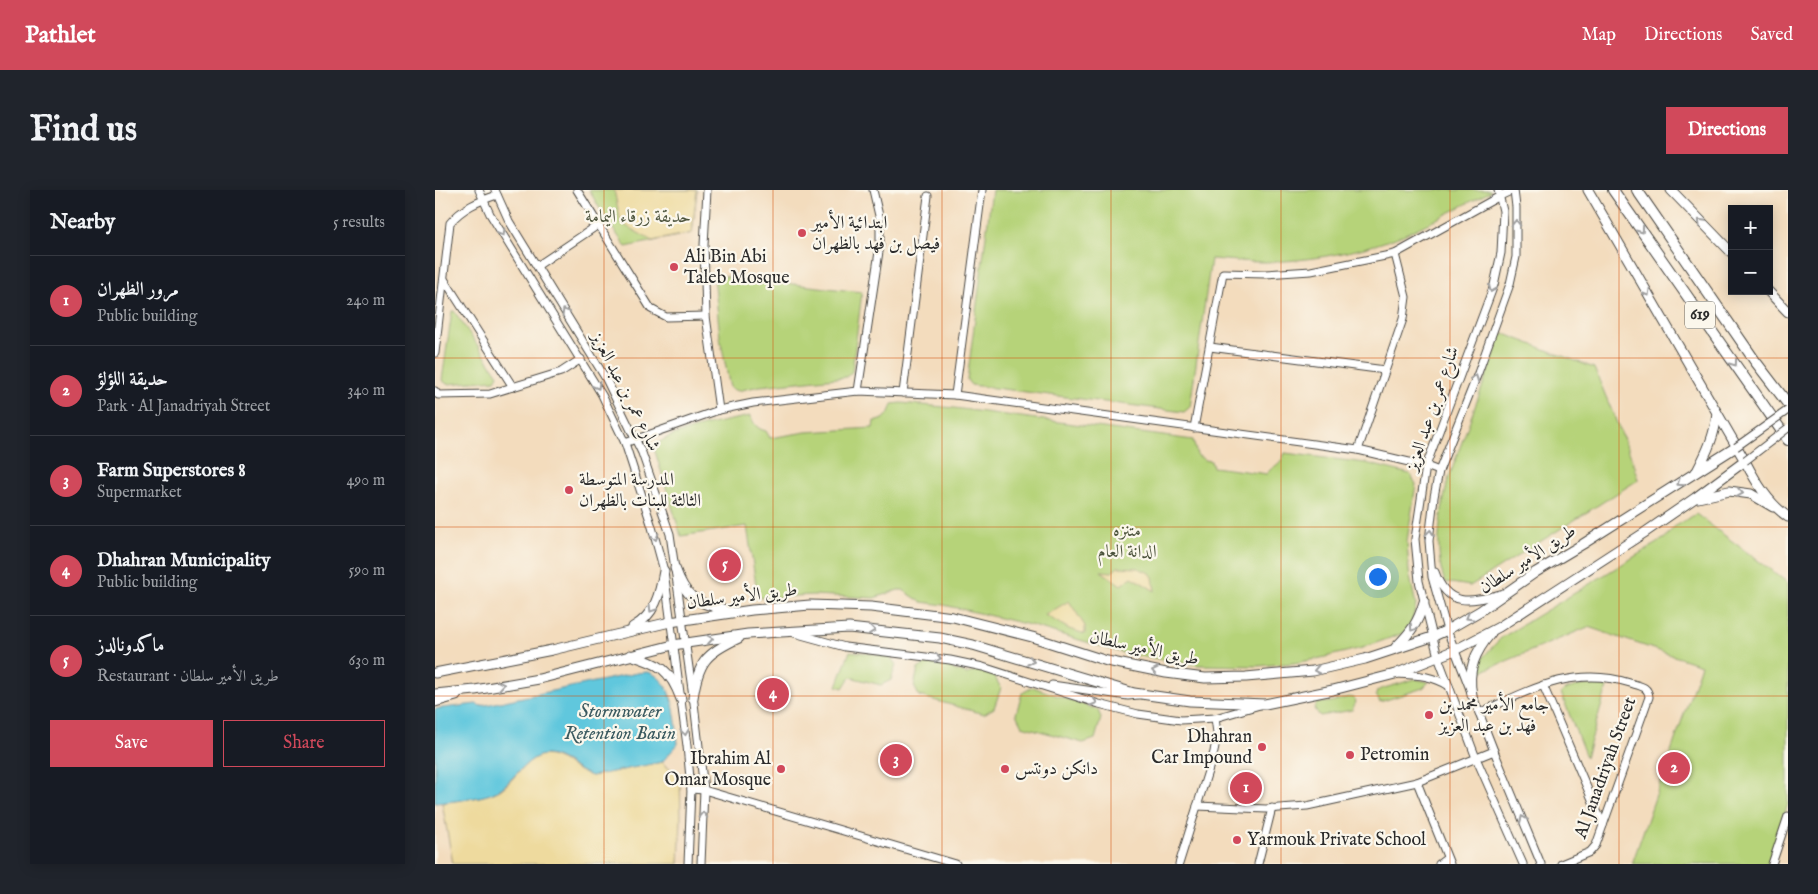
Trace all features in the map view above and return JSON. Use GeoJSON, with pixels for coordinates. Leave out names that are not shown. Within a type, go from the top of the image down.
{"type":"FeatureCollection","features":[{"type":"Feature","properties":{"kind":"highway","name":"619"},"geometry":{"type":"LineString","coordinates":[[1613,190],[1788,440]]}},
{"type":"Feature","properties":{"kind":"highway","name":"619"},"geometry":{"type":"LineString","coordinates":[[1637,190],[1755,361],[1788,404]]}},
{"type":"Feature","properties":{"kind":"main road"},"geometry":{"type":"LineString","coordinates":[[1588,190],[1759,486],[1780,512]]}},
{"type":"Feature","properties":{"kind":"main road"},"geometry":{"type":"LineString","coordinates":[[1671,190],[1729,250]]}},
{"type":"Feature","properties":{"kind":"main road"},"geometry":{"type":"LineString","coordinates":[[1772,295],[1788,312]]}},
{"type":"Feature","properties":{"kind":"main road"},"geometry":{"type":"LineString","coordinates":[[1696,472],[1710,445],[1716,428],[1717,413]]}},
{"type":"Feature","properties":{"kind":"main road","name":"طريق الأمير سلطان"},"geometry":{"type":"LineString","coordinates":[[435,673],[462,669],[670,622],[735,612],[810,605],[871,607],[953,617],[1033,637],[1107,661],[1166,673],[1205,678],[1246,677],[1313,671],[1365,659],[1432,637],[1447,630],[1480,611],[1536,572],[1736,447]]}},
{"type":"Feature","properties":{"kind":"main road"},"geometry":{"type":"LineString","coordinates":[[435,694],[475,690],[548,677],[673,644],[748,634],[849,628],[941,638],[1008,654],[1145,694],[1190,700],[1265,704],[1333,690],[1394,674],[1455,650],[1493,631],[1621,549],[1745,461]]}},
{"type":"Feature","properties":{"kind":"main road"},"geometry":{"type":"LineString","coordinates":[[1695,498],[1729,491],[1751,494],[1788,517]]}},
{"type":"Feature","properties":{"kind":"main road"},"geometry":{"type":"LineString","coordinates":[[675,568],[681,586],[693,598],[702,603],[735,612]]}},
{"type":"Feature","properties":{"kind":"main road"},"geometry":{"type":"LineString","coordinates":[[622,633],[643,622],[655,607],[664,571]]}},
{"type":"Feature","properties":{"kind":"main road"},"geometry":{"type":"LineString","coordinates":[[1393,650],[1414,627],[1424,602]]}},
{"type":"Feature","properties":{"kind":"main road"},"geometry":{"type":"LineString","coordinates":[[1472,695],[1469,680],[1473,664],[1484,642],[1493,631]]}},
{"type":"Feature","properties":{"kind":"main road"},"geometry":{"type":"LineString","coordinates":[[693,698],[698,672],[709,655],[748,634]]}},
{"type":"Feature","properties":{"kind":"main road"},"geometry":{"type":"LineString","coordinates":[[630,655],[651,661],[663,669],[675,683],[681,699]]}},
{"type":"Feature","properties":{"kind":"main road"},"geometry":{"type":"LineString","coordinates":[[435,667],[462,669]]}},
{"type":"Feature","properties":{"kind":"main road"},"geometry":{"type":"LineString","coordinates":[[435,702],[475,690]]}},
{"type":"Feature","properties":{"kind":"street"},"geometry":{"type":"LineString","coordinates":[[479,190],[518,260],[602,395],[625,443],[664,571],[691,788],[688,864]]}},
{"type":"Feature","properties":{"kind":"street"},"geometry":{"type":"LineString","coordinates":[[577,190],[651,309],[666,317],[706,316]]}},
{"type":"Feature","properties":{"kind":"street"},"geometry":{"type":"LineString","coordinates":[[707,190],[704,244],[706,316],[719,410]]}},
{"type":"Feature","properties":{"kind":"street"},"geometry":{"type":"LineString","coordinates":[[858,391],[880,245],[880,220],[873,190]]}},
{"type":"Feature","properties":{"kind":"street"},"geometry":{"type":"LineString","coordinates":[[955,395],[982,190]]}},
{"type":"Feature","properties":{"kind":"street"},"geometry":{"type":"LineString","coordinates":[[1195,428],[1223,273],[1265,274],[1311,271],[1395,254],[1499,193],[1514,190],[1516,257],[1510,284],[1478,373],[1439,471],[1429,541],[1432,577],[1447,630],[1541,864]]}},
{"type":"Feature","properties":{"kind":"street"},"geometry":{"type":"LineString","coordinates":[[435,353],[450,223],[458,213],[496,192]]}},
{"type":"Feature","properties":{"kind":"street","name":"شارع عمر بن عبد العزيز"},"geometry":{"type":"LineString","coordinates":[[496,192],[509,221],[606,379],[636,439],[670,534],[693,698],[703,790],[701,864]]}},
{"type":"Feature","properties":{"kind":"street","name":"شارع عمر بن عبد العزيز"},"geometry":{"type":"LineString","coordinates":[[1499,193],[1503,211],[1501,253],[1494,285],[1426,466],[1415,539],[1419,580],[1438,657],[1476,758],[1523,864]]}},
{"type":"Feature","properties":{"kind":"street"},"geometry":{"type":"LineString","coordinates":[[903,393],[928,196]]}},
{"type":"Feature","properties":{"kind":"street"},"geometry":{"type":"LineString","coordinates":[[537,266],[598,225]]}},
{"type":"Feature","properties":{"kind":"street"},"geometry":{"type":"LineString","coordinates":[[1358,450],[1403,319],[1406,297],[1395,254]]}},
{"type":"Feature","properties":{"kind":"street"},"geometry":{"type":"LineString","coordinates":[[443,278],[513,387]]}},
{"type":"Feature","properties":{"kind":"street"},"geometry":{"type":"LineString","coordinates":[[1210,347],[1385,370]]}},
{"type":"Feature","properties":{"kind":"street"},"geometry":{"type":"LineString","coordinates":[[435,391],[438,395],[490,394],[561,372],[581,359]]}},
{"type":"Feature","properties":{"kind":"street"},"geometry":{"type":"LineString","coordinates":[[625,443],[719,410],[753,403],[858,391],[955,395],[1358,450],[1426,466],[1439,471]]}},
{"type":"Feature","properties":{"kind":"street","name":"طريق الأمير سلطان"},"geometry":{"type":"LineString","coordinates":[[1736,447],[1788,410]]}},
{"type":"Feature","properties":{"kind":"street"},"geometry":{"type":"LineString","coordinates":[[1745,461],[1788,428]]}},
{"type":"Feature","properties":{"kind":"street"},"geometry":{"type":"LineString","coordinates":[[1430,555],[1439,583],[1449,595],[1466,601],[1507,592]]}},
{"type":"Feature","properties":{"kind":"street"},"geometry":{"type":"LineString","coordinates":[[787,631],[845,647],[950,660],[1138,714],[1181,720],[1215,718],[1265,704]]}},
{"type":"Feature","properties":{"kind":"street"},"geometry":{"type":"LineString","coordinates":[[1394,674],[1426,675],[1437,679],[1449,687]]}},
{"type":"Feature","properties":{"kind":"street","name":"Al Janadriyah Street"},"geometry":{"type":"LineString","coordinates":[[1479,713],[1543,685],[1569,678],[1596,676],[1620,679],[1645,687],[1649,691],[1649,698],[1596,845],[1589,852],[1561,864]]}},
{"type":"Feature","properties":{"kind":"street"},"geometry":{"type":"LineString","coordinates":[[1032,682],[1128,696],[1145,694]]}},
{"type":"Feature","properties":{"kind":"street"},"geometry":{"type":"LineString","coordinates":[[1543,685],[1603,825]]}},
{"type":"Feature","properties":{"kind":"street"},"geometry":{"type":"LineString","coordinates":[[1179,864],[1214,752],[1217,733],[1215,718]]}},
{"type":"Feature","properties":{"kind":"street"},"geometry":{"type":"LineString","coordinates":[[1197,806],[1272,808],[1307,806],[1417,782],[1494,751]]}},
{"type":"Feature","properties":{"kind":"street"},"geometry":{"type":"LineString","coordinates":[[1417,782],[1448,861],[1439,864]]}},
{"type":"Feature","properties":{"kind":"street"},"geometry":{"type":"LineString","coordinates":[[691,788],[955,864]]}},
{"type":"Feature","properties":{"kind":"street"},"geometry":{"type":"LineString","coordinates":[[1258,864],[1272,808]]}},
{"type":"Feature","properties":{"kind":"street"},"geometry":{"type":"LineString","coordinates":[[1772,864],[1788,816]]}},
{"type":"Feature","properties":{"kind":"green space","name":"حديقة زرقاء اليمامة"},"geometry":{"type":"Polygon","coordinates":[[[589,190],[697,190],[692,233],[626,247],[606,219],[589,190]]]}},
{"type":"Feature","properties":{"kind":"green space"},"geometry":{"type":"Polygon","coordinates":[[[992,190],[1490,190],[1490,192],[1403,235],[1353,251],[1317,258],[1281,261],[1257,262],[1211,259],[1190,407],[1184,412],[971,385],[967,380],[992,190]]]}},
{"type":"Feature","properties":{"kind":"green space"},"geometry":{"type":"Polygon","coordinates":[[[714,275],[862,292],[852,372],[846,377],[760,386],[737,391],[730,388],[720,338],[714,275]]]}},
{"type":"Feature","properties":{"kind":"green space"},"geometry":{"type":"Polygon","coordinates":[[[452,311],[454,311],[498,375],[495,380],[447,384],[442,380],[452,311]]]}},
{"type":"Feature","properties":{"kind":"green space"},"geometry":{"type":"Polygon","coordinates":[[[1502,333],[1594,368],[1632,459],[1638,480],[1470,586],[1445,582],[1439,557],[1439,531],[1448,480],[1502,333]]]}},
{"type":"Feature","properties":{"kind":"green space","name":"متنزه الدانة العام"},"geometry":{"type":"Polygon","coordinates":[[[901,403],[954,408],[1193,440],[1197,455],[1211,461],[1213,467],[1267,474],[1278,464],[1285,453],[1366,463],[1410,474],[1416,484],[1407,541],[1409,572],[1416,605],[1412,621],[1405,632],[1401,634],[1362,648],[1321,658],[1295,663],[1258,666],[1198,665],[1126,654],[1030,625],[944,605],[921,602],[903,590],[874,598],[813,595],[758,598],[747,526],[681,536],[654,448],[659,442],[698,427],[750,416],[756,426],[766,431],[770,438],[806,432],[873,428],[874,421],[881,420],[886,416],[892,404],[901,403]]]}},
{"type":"Feature","properties":{"kind":"green space"},"geometry":{"type":"Polygon","coordinates":[[[1696,514],[1788,583],[1788,804],[1768,864],[1632,864],[1701,665],[1588,627],[1480,672],[1483,657],[1501,638],[1665,538],[1674,527],[1696,514]]]}},
{"type":"Feature","properties":{"kind":"green space"},"geometry":{"type":"Polygon","coordinates":[[[850,651],[890,656],[896,665],[891,680],[881,685],[850,677],[843,688],[837,686],[850,651]]]}},
{"type":"Feature","properties":{"kind":"green space"},"geometry":{"type":"Polygon","coordinates":[[[931,660],[946,662],[954,670],[967,674],[978,670],[992,672],[1001,688],[994,708],[984,714],[919,696],[914,686],[918,669],[931,660]]]}},
{"type":"Feature","properties":{"kind":"green space"},"geometry":{"type":"Polygon","coordinates":[[[1415,679],[1429,682],[1423,688],[1380,702],[1376,695],[1377,691],[1381,689],[1415,679]]]}},
{"type":"Feature","properties":{"kind":"green space"},"geometry":{"type":"Polygon","coordinates":[[[1596,685],[1607,687],[1586,757],[1561,693],[1573,687],[1596,685]]]}},
{"type":"Feature","properties":{"kind":"green space"},"geometry":{"type":"Polygon","coordinates":[[[1033,687],[1098,710],[1101,718],[1095,739],[1083,743],[1022,726],[1016,714],[1022,693],[1033,687]]]}},
{"type":"Feature","properties":{"kind":"green space"},"geometry":{"type":"Polygon","coordinates":[[[1349,697],[1354,698],[1356,702],[1352,710],[1320,716],[1314,709],[1317,703],[1331,702],[1349,697]]]}},
{"type":"Feature","properties":{"kind":"sand","name":"حديقة زرقاء اليمامة"},"geometry":{"type":"Polygon","coordinates":[[[614,190],[697,190],[692,233],[652,241],[621,223],[614,190]]]}},
{"type":"Feature","properties":{"kind":"sand"},"geometry":{"type":"Polygon","coordinates":[[[1118,567],[1138,568],[1150,573],[1153,577],[1155,591],[1132,577],[1121,585],[1101,571],[1112,572],[1118,567]]]}},
{"type":"Feature","properties":{"kind":"sand"},"geometry":{"type":"Polygon","coordinates":[[[1069,601],[1085,626],[1085,634],[1069,629],[1045,615],[1069,601]]]}},
{"type":"Feature","properties":{"kind":"sand"},"geometry":{"type":"Polygon","coordinates":[[[542,755],[561,760],[579,771],[592,776],[662,762],[667,767],[680,773],[681,819],[679,864],[453,864],[442,803],[494,793],[505,786],[530,761],[542,755]]]}},
{"type":"Feature","properties":{"kind":"water","name":"Stormwater Retention Basin"},"geometry":{"type":"Polygon","coordinates":[[[648,672],[657,676],[664,683],[669,692],[675,713],[678,744],[662,762],[592,776],[559,758],[547,755],[540,756],[533,759],[508,783],[495,792],[475,798],[435,803],[435,709],[476,704],[481,706],[648,672]]]}},
{"type":"Feature","properties":{"kind":"place","name":"ابتدائية الأمير فيصل بن فهد بالظهران"},"geometry":{"type":"Point","coordinates":[802,233]}},
{"type":"Feature","properties":{"kind":"place","name":"Ali Bin Abi Taleb Mosque"},"geometry":{"type":"Point","coordinates":[674,267]}},
{"type":"Feature","properties":{"kind":"place","name":"المدرسة المتوسطة الثالثة للبنات بالظهران"},"geometry":{"type":"Point","coordinates":[569,490]}},
{"type":"Feature","properties":{"kind":"place","name":"ماكدونالدز"},"geometry":{"type":"Point","coordinates":[725,565]}},
{"type":"Feature","properties":{"kind":"place","name":"Dhahran Municipality"},"geometry":{"type":"Point","coordinates":[773,694]}},
{"type":"Feature","properties":{"kind":"place","name":"جامع الأمير محمد بن فهد بن عبد العزيز"},"geometry":{"type":"Point","coordinates":[1429,715]}},
{"type":"Feature","properties":{"kind":"place","name":"Dhahran Car Impound"},"geometry":{"type":"Point","coordinates":[1262,747]}},
{"type":"Feature","properties":{"kind":"place","name":"Petromin"},"geometry":{"type":"Point","coordinates":[1350,755]}},
{"type":"Feature","properties":{"kind":"place","name":"Farm Superstores 8"},"geometry":{"type":"Point","coordinates":[896,760]}},
{"type":"Feature","properties":{"kind":"place","name":"حديقة اللؤلؤ"},"geometry":{"type":"Point","coordinates":[1674,768]}},
{"type":"Feature","properties":{"kind":"place","name":"Ibrahim Al Omar Mosque"},"geometry":{"type":"Point","coordinates":[781,769]}},
{"type":"Feature","properties":{"kind":"place","name":"دانكن دونتس"},"geometry":{"type":"Point","coordinates":[1005,769]}},
{"type":"Feature","properties":{"kind":"place","name":"مرور الظهران"},"geometry":{"type":"Point","coordinates":[1246,788]}},
{"type":"Feature","properties":{"kind":"place","name":"Yarmouk Private School"},"geometry":{"type":"Point","coordinates":[1237,840]}}]}
